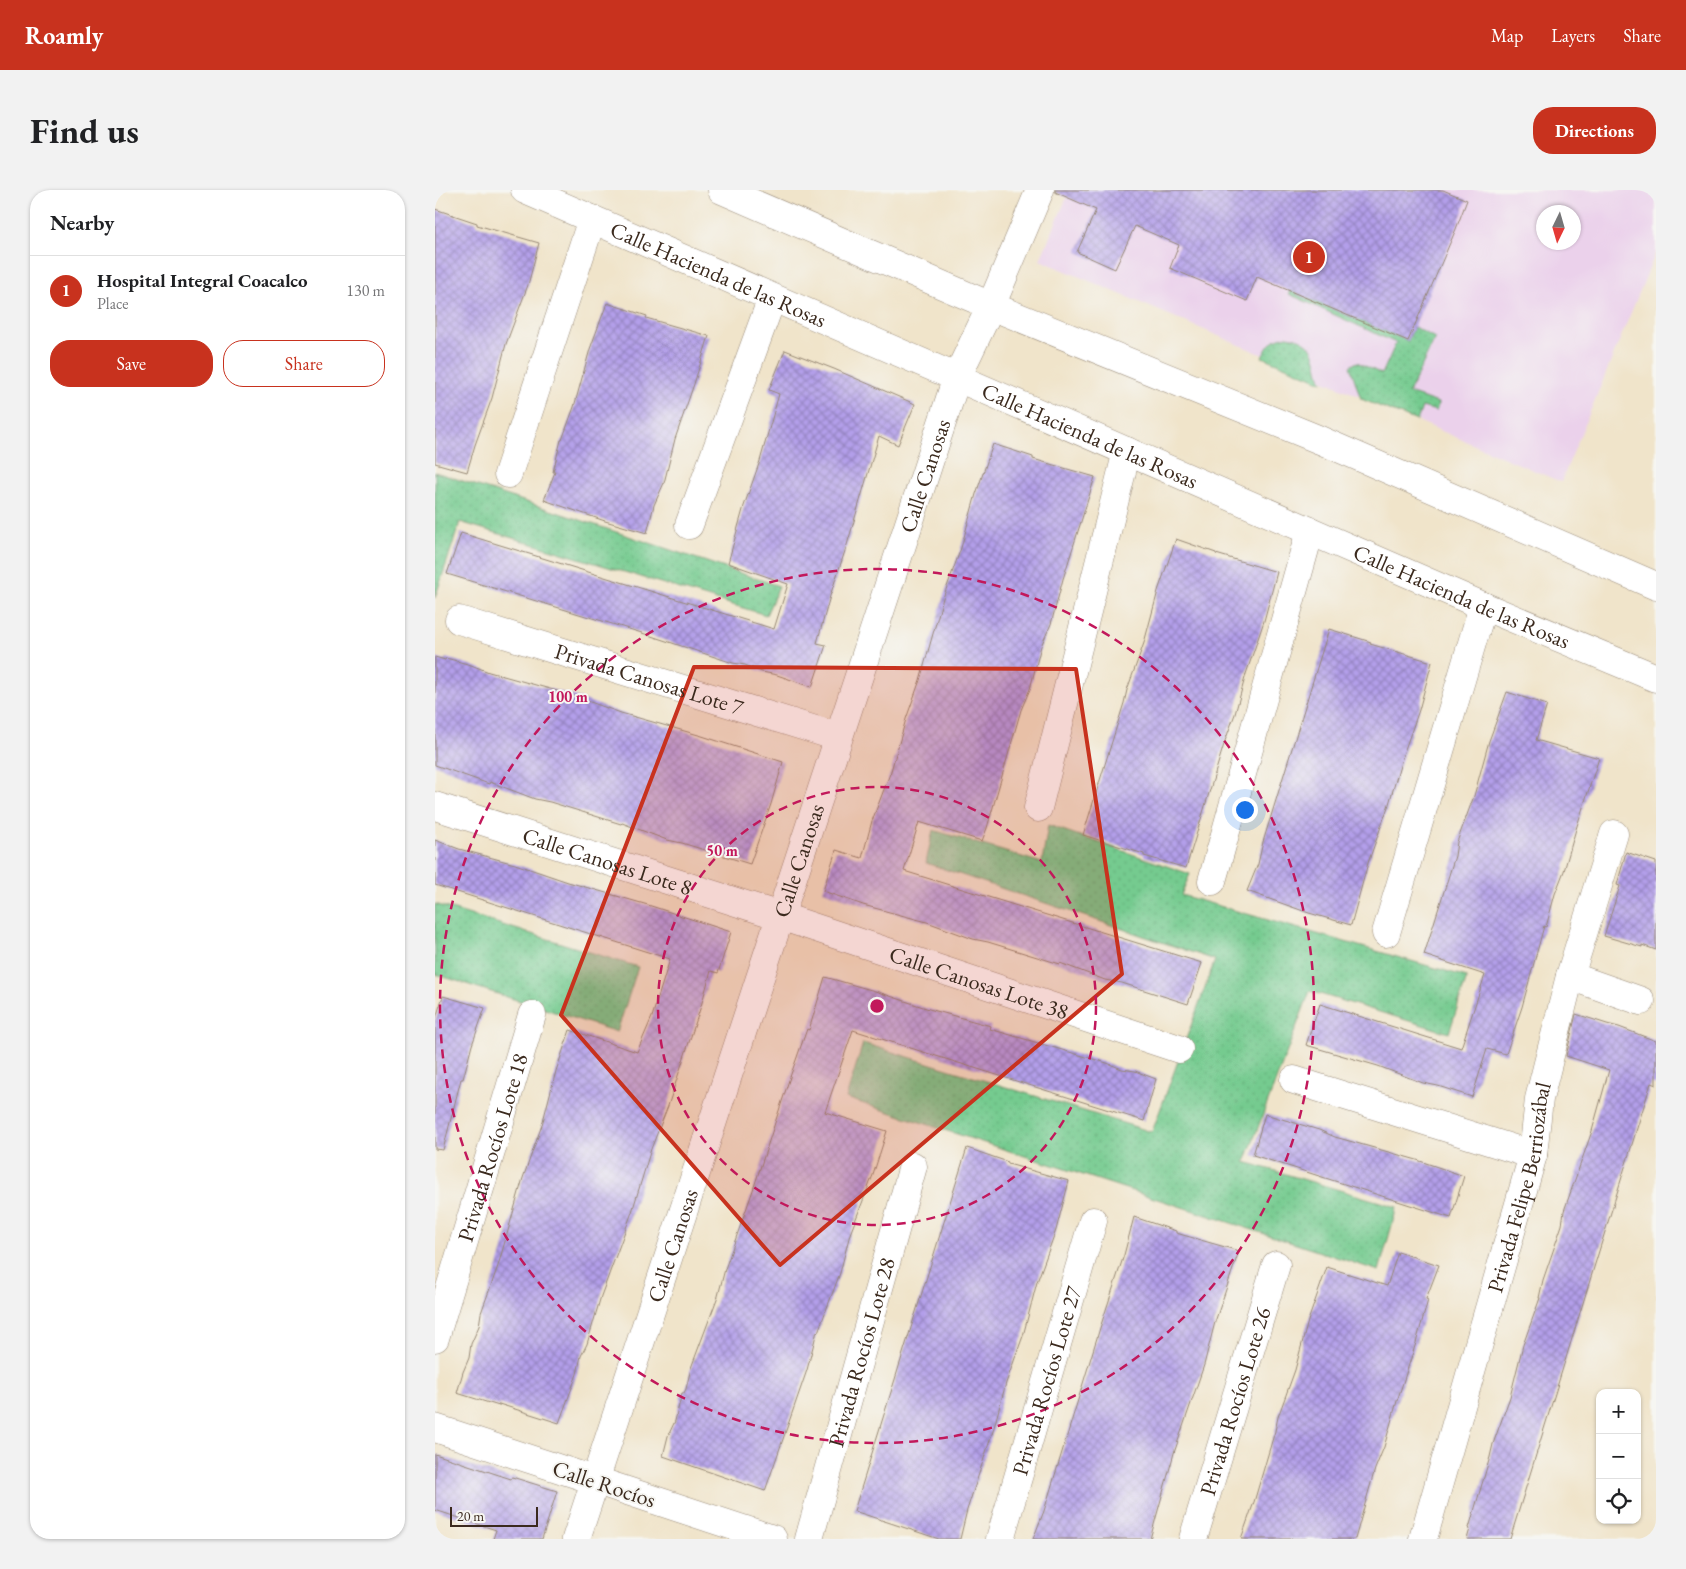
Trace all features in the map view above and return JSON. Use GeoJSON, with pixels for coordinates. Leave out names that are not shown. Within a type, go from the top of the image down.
{"type":"FeatureCollection","features":[{"type":"Feature","properties":{"kind":"street","name":"Calle Hacienda de las Rosas"},"geometry":{"type":"LineString","coordinates":[[525,190],[1483,606],[1656,678]]}},
{"type":"Feature","properties":{"kind":"street"},"geometry":{"type":"LineString","coordinates":[[722,190],[991,306],[1320,440],[1656,586]]}},
{"type":"Feature","properties":{"kind":"street","name":"Calle Canosas"},"geometry":{"type":"LineString","coordinates":[[576,1539],[957,377],[991,306],[1040,190]]}},
{"type":"Feature","properties":{"kind":"street"},"geometry":{"type":"LineString","coordinates":[[508,474],[592,219]]}},
{"type":"Feature","properties":{"kind":"street"},"geometry":{"type":"LineString","coordinates":[[689,525],[772,298]]}},
{"type":"Feature","properties":{"kind":"street"},"geometry":{"type":"LineString","coordinates":[[1038,808],[1127,451]]}},
{"type":"Feature","properties":{"kind":"street"},"geometry":{"type":"LineString","coordinates":[[1213,881],[1310,531]]}},
{"type":"Feature","properties":{"kind":"street"},"geometry":{"type":"LineString","coordinates":[[1386,933],[1483,606]]}},
{"type":"Feature","properties":{"kind":"street","name":"Privada Canosas Lote 7"},"geometry":{"type":"LineString","coordinates":[[459,620],[838,737]]}},
{"type":"Feature","properties":{"kind":"street","name":"Calle Canosas Lote 8"},"geometry":{"type":"LineString","coordinates":[[435,806],[780,916]]}},
{"type":"Feature","properties":{"kind":"street","name":"Privada Felipe Berriozábal"},"geometry":{"type":"LineString","coordinates":[[1423,1539],[1533,1156],[1539,1099],[1570,976],[1614,834]]}},
{"type":"Feature","properties":{"kind":"street","name":"Calle Canosas Lote 38"},"geometry":{"type":"LineString","coordinates":[[780,916],[1179,1049]]}},
{"type":"Feature","properties":{"kind":"street"},"geometry":{"type":"LineString","coordinates":[[1570,976],[1641,1001]]}},
{"type":"Feature","properties":{"kind":"street","name":"Privada Rocíos Lote 18"},"geometry":{"type":"LineString","coordinates":[[435,1338],[532,1016]]}},
{"type":"Feature","properties":{"kind":"street"},"geometry":{"type":"LineString","coordinates":[[1293,1080],[1533,1156]]}},
{"type":"Feature","properties":{"kind":"street","name":"Privada Rocíos Lote 28"},"geometry":{"type":"LineString","coordinates":[[809,1539],[913,1166]]}},
{"type":"Feature","properties":{"kind":"street","name":"Privada Rocíos Lote 27"},"geometry":{"type":"LineString","coordinates":[[999,1539],[1093,1221]]}},
{"type":"Feature","properties":{"kind":"street","name":"Privada Rocíos Lote 26"},"geometry":{"type":"LineString","coordinates":[[1193,1539],[1276,1265]]}},
{"type":"Feature","properties":{"kind":"street","name":"Calle Rocíos"},"geometry":{"type":"LineString","coordinates":[[435,1428],[773,1539]]}},
{"type":"Feature","properties":{"kind":"highlighted area"},"geometry":{"type":"Polygon","coordinates":[[[694,667],[1076,669],[1122,974],[780,1265],[561,1015],[694,667]]]}},
{"type":"Feature","properties":{"kind":"shaded area"},"geometry":{"type":"Polygon","coordinates":[[[1070,190],[1656,190],[1656,252],[1561,482],[1040,260],[1070,190]]]}},
{"type":"Feature","properties":{"kind":"green space"},"geometry":{"type":"Polygon","coordinates":[[[1289,291],[1408,341],[1414,327],[1435,338],[1409,393],[1438,403],[1436,411],[1422,407],[1417,421],[1361,399],[1350,366],[1357,362],[1382,374],[1396,343],[1289,294],[1289,291]]]}},
{"type":"Feature","properties":{"kind":"green space"},"geometry":{"type":"Polygon","coordinates":[[[1288,336],[1306,342],[1310,347],[1314,353],[1322,382],[1262,357],[1272,342],[1288,336]]]}},
{"type":"Feature","properties":{"kind":"green space"},"geometry":{"type":"Polygon","coordinates":[[[435,472],[779,586],[766,615],[460,522],[435,598],[435,472]]]}},
{"type":"Feature","properties":{"kind":"green space"},"geometry":{"type":"Polygon","coordinates":[[[1048,825],[1190,874],[1181,895],[1467,977],[1449,1033],[1310,991],[1245,1162],[1397,1207],[1379,1271],[846,1098],[863,1043],[1152,1132],[1215,960],[926,863],[933,830],[1042,863],[1048,825]]]}},
{"type":"Feature","properties":{"kind":"green space"},"geometry":{"type":"Polygon","coordinates":[[[435,904],[638,967],[617,1032],[435,974],[435,904]]]}},
{"type":"Feature","properties":{"kind":"building"},"geometry":{"type":"Polygon","coordinates":[[[1055,190],[1443,190],[1467,200],[1408,341],[1257,277],[1247,301],[1170,268],[1179,245],[1135,226],[1115,269],[1077,252],[1096,210],[1055,192],[1055,190]]]}},
{"type":"Feature","properties":{"kind":"building"},"geometry":{"type":"Polygon","coordinates":[[[435,209],[477,223],[477,225],[539,243],[528,285],[506,344],[492,398],[467,472],[435,463],[435,209]]]}},
{"type":"Feature","properties":{"kind":"building"},"geometry":{"type":"Polygon","coordinates":[[[607,303],[647,316],[646,318],[709,336],[675,439],[664,483],[654,505],[647,533],[544,500],[555,472],[553,472],[561,440],[574,407],[590,349],[607,303]]]}},
{"type":"Feature","properties":{"kind":"building"},"geometry":{"type":"Polygon","coordinates":[[[785,350],[915,404],[898,445],[879,436],[817,643],[826,645],[812,687],[447,574],[461,533],[774,629],[788,584],[728,563],[779,394],[769,390],[785,350]]]}},
{"type":"Feature","properties":{"kind":"building"},"geometry":{"type":"Polygon","coordinates":[[[993,444],[1033,457],[1033,459],[1095,477],[1051,624],[1041,646],[1030,689],[1021,710],[982,841],[919,822],[904,871],[1202,963],[1188,1004],[1122,983],[1105,980],[1060,963],[973,939],[927,922],[863,905],[823,891],[836,850],[862,858],[872,821],[891,771],[920,680],[943,598],[961,548],[976,494],[993,444]]]}},
{"type":"Feature","properties":{"kind":"building"},"geometry":{"type":"Polygon","coordinates":[[[1176,539],[1216,554],[1277,572],[1264,621],[1186,868],[1083,835],[1127,690],[1144,643],[1158,591],[1176,539]]]}},
{"type":"Feature","properties":{"kind":"building"},"geometry":{"type":"Polygon","coordinates":[[[1329,629],[1371,642],[1370,644],[1432,662],[1419,710],[1368,863],[1351,925],[1309,913],[1247,891],[1258,864],[1263,842],[1329,629]]]}},
{"type":"Feature","properties":{"kind":"building"},"geometry":{"type":"Polygon","coordinates":[[[435,657],[445,660],[446,658],[568,694],[621,713],[783,762],[771,804],[750,864],[667,840],[622,823],[535,799],[490,782],[489,784],[435,765],[435,657]]]}},
{"type":"Feature","properties":{"kind":"building"},"geometry":{"type":"Polygon","coordinates":[[[1507,692],[1547,705],[1536,740],[1599,758],[1546,927],[1544,926],[1522,1007],[1506,1054],[1487,1049],[1472,1097],[1306,1045],[1320,1004],[1461,1048],[1485,975],[1424,955],[1455,856],[1457,842],[1474,796],[1489,741],[1507,692]]]}},
{"type":"Feature","properties":{"kind":"building"},"geometry":{"type":"Polygon","coordinates":[[[435,840],[731,932],[718,973],[711,971],[668,1106],[651,1149],[632,1212],[601,1296],[587,1344],[581,1356],[577,1374],[559,1423],[457,1393],[469,1358],[471,1344],[479,1326],[481,1313],[498,1266],[523,1178],[542,1125],[556,1071],[570,1030],[637,1052],[652,1017],[670,959],[435,885],[435,840]]]}},
{"type":"Feature","properties":{"kind":"building"},"geometry":{"type":"Polygon","coordinates":[[[1626,852],[1656,862],[1656,950],[1604,936],[1620,886],[1617,885],[1626,852]]]}},
{"type":"Feature","properties":{"kind":"building"},"geometry":{"type":"Polygon","coordinates":[[[825,977],[991,1026],[990,1029],[1122,1069],[1135,1071],[1156,1079],[1144,1121],[853,1030],[825,1112],[887,1131],[873,1175],[850,1234],[840,1273],[817,1331],[807,1370],[765,1491],[663,1456],[682,1393],[686,1389],[691,1368],[718,1296],[725,1269],[790,1077],[807,1029],[809,1030],[825,977]]]}},
{"type":"Feature","properties":{"kind":"building"},"geometry":{"type":"Polygon","coordinates":[[[443,996],[485,1008],[463,1079],[461,1079],[443,1150],[435,1149],[435,1021],[443,996]]]}},
{"type":"Feature","properties":{"kind":"building"},"geometry":{"type":"Polygon","coordinates":[[[1576,1014],[1656,1041],[1656,1085],[1651,1083],[1510,1539],[1467,1539],[1493,1444],[1510,1397],[1523,1345],[1540,1298],[1543,1280],[1562,1225],[1564,1211],[1592,1131],[1609,1070],[1566,1056],[1576,1014]]]}},
{"type":"Feature","properties":{"kind":"building"},"geometry":{"type":"Polygon","coordinates":[[[1265,1114],[1464,1176],[1451,1218],[1253,1155],[1265,1114]]]}},
{"type":"Feature","properties":{"kind":"building"},"geometry":{"type":"Polygon","coordinates":[[[967,1148],[1008,1162],[1008,1164],[1069,1181],[1056,1230],[1037,1282],[1023,1336],[1006,1383],[960,1539],[939,1539],[854,1511],[967,1148]]]}},
{"type":"Feature","properties":{"kind":"building"},"geometry":{"type":"Polygon","coordinates":[[[1134,1217],[1176,1231],[1176,1233],[1239,1251],[1215,1322],[1204,1365],[1174,1453],[1150,1539],[1033,1539],[1044,1511],[1124,1255],[1134,1217]]]}},
{"type":"Feature","properties":{"kind":"building"},"geometry":{"type":"Polygon","coordinates":[[[1398,1252],[1439,1265],[1426,1299],[1428,1300],[1416,1343],[1384,1447],[1375,1469],[1355,1539],[1241,1539],[1254,1502],[1278,1417],[1295,1370],[1308,1321],[1327,1267],[1387,1286],[1398,1252]]]}},
{"type":"Feature","properties":{"kind":"building"},"geometry":{"type":"Polygon","coordinates":[[[435,1454],[511,1479],[512,1477],[557,1491],[542,1539],[493,1539],[496,1530],[435,1510],[435,1454]]]}},
{"type":"Feature","properties":{"kind":"place","name":"Hospital Integral Coacalco"},"geometry":{"type":"Point","coordinates":[1309,257]}}]}
